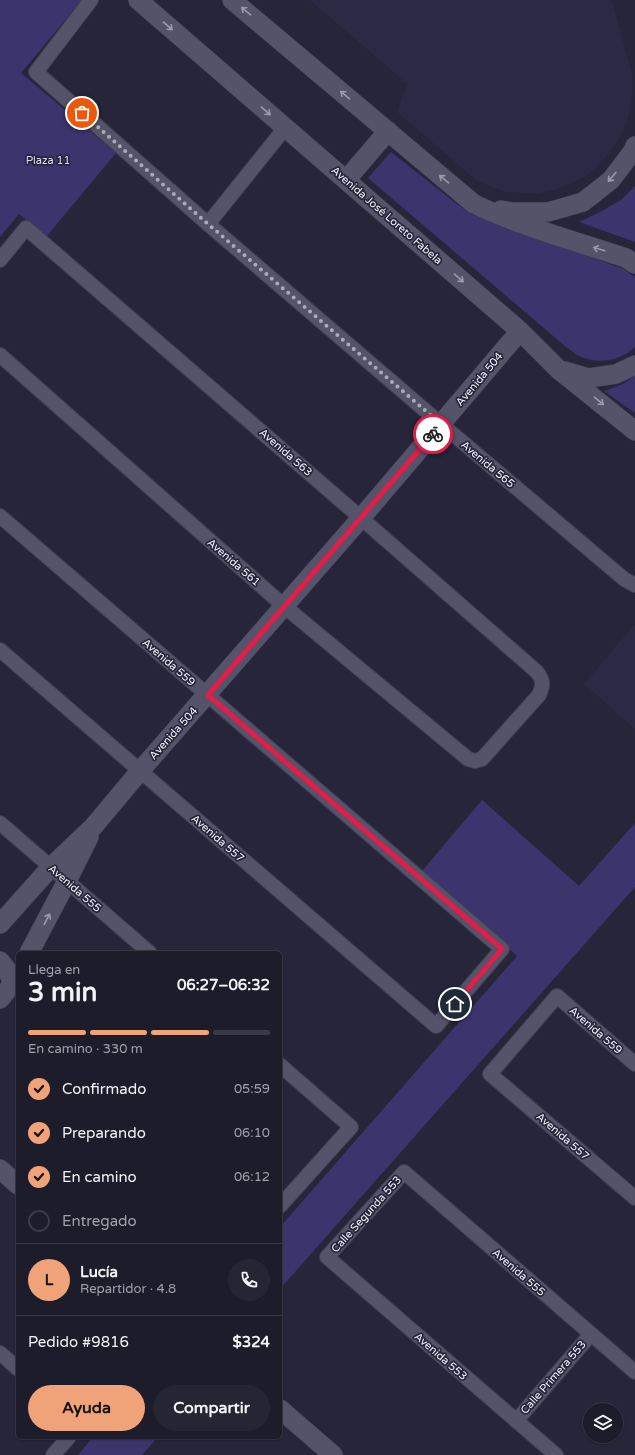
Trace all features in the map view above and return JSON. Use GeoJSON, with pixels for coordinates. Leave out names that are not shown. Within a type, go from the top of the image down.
{"type":"FeatureCollection","features":[{"type":"Feature","properties":{"kind":"main road","name":"Avenida José Loreto Fabela"},"geometry":{"type":"LineString","coordinates":[[138,0],[520,331],[559,370],[635,431]]}},
{"type":"Feature","properties":{"kind":"main road"},"geometry":{"type":"LineString","coordinates":[[232,0],[474,204],[528,227],[626,258],[635,264]]}},
{"type":"Feature","properties":{"kind":"main road"},"geometry":{"type":"LineString","coordinates":[[346,180],[388,131]]}},
{"type":"Feature","properties":{"kind":"main road"},"geometry":{"type":"LineString","coordinates":[[474,204],[512,212],[548,212],[583,202],[611,180],[635,146]]}},
{"type":"Feature","properties":{"kind":"main road","name":"Avenida 504"},"geometry":{"type":"LineString","coordinates":[[0,924],[51,867],[93,827],[140,771],[362,518],[520,331]]}},
{"type":"Feature","properties":{"kind":"main road"},"geometry":{"type":"LineString","coordinates":[[559,370],[589,378],[616,374],[635,364]]}},
{"type":"Feature","properties":{"kind":"main road","name":"Avenida 504"},"geometry":{"type":"LineString","coordinates":[[30,951],[67,881],[93,827]]}},
{"type":"Feature","properties":{"kind":"main road"},"geometry":{"type":"LineString","coordinates":[[0,961],[16,981],[0,999]]}},
{"type":"Feature","properties":{"kind":"main road"},"geometry":{"type":"LineString","coordinates":[[0,1169],[16,1183]]}},
{"type":"Feature","properties":{"kind":"main road"},"geometry":{"type":"LineString","coordinates":[[282,1411],[333,1455]]}},
{"type":"Feature","properties":{"kind":"street","name":"Avenida 565"},"geometry":{"type":"LineString","coordinates":[[91,0],[36,72],[208,224],[441,424],[618,574],[635,585]]}},
{"type":"Feature","properties":{"kind":"street"},"geometry":{"type":"LineString","coordinates":[[208,224],[285,128]]}},
{"type":"Feature","properties":{"kind":"street","name":"Avenida 563"},"geometry":{"type":"LineString","coordinates":[[0,260],[26,228],[362,518],[536,671],[542,680],[542,687],[539,694],[487,755],[482,759],[475,761]]}},
{"type":"Feature","properties":{"kind":"street","name":"Avenida 561"},"geometry":{"type":"LineString","coordinates":[[0,355],[284,606],[462,755],[475,761]]}},
{"type":"Feature","properties":{"kind":"street","name":"Avenida 559"},"geometry":{"type":"LineString","coordinates":[[0,516],[502,949],[436,1026]]}},
{"type":"Feature","properties":{"kind":"street","name":"Avenida 557"},"geometry":{"type":"LineString","coordinates":[[0,650],[436,1026]]}},
{"type":"Feature","properties":{"kind":"street","name":"Avenida 555"},"geometry":{"type":"LineString","coordinates":[[0,823],[148,951]]}},
{"type":"Feature","properties":{"kind":"street","name":"Avenida 559"},"geometry":{"type":"LineString","coordinates":[[490,1074],[557,996],[635,1064]]}},
{"type":"Feature","properties":{"kind":"street"},"geometry":{"type":"LineString","coordinates":[[282,1067],[351,1127],[282,1204]]}},
{"type":"Feature","properties":{"kind":"street","name":"Avenida 557"},"geometry":{"type":"LineString","coordinates":[[490,1074],[635,1198]]}},
{"type":"Feature","properties":{"kind":"street","name":"Avenida 555"},"geometry":{"type":"LineString","coordinates":[[404,1172],[635,1372]]}},
{"type":"Feature","properties":{"kind":"street","name":"Calle Segunda 553"},"geometry":{"type":"LineString","coordinates":[[327,1256],[404,1172]]}},
{"type":"Feature","properties":{"kind":"street","name":"Avenida 553"},"geometry":{"type":"LineString","coordinates":[[327,1256],[556,1455]]}},
{"type":"Feature","properties":{"kind":"street","name":"Calle Primera 553"},"geometry":{"type":"LineString","coordinates":[[516,1420],[591,1334]]}},
{"type":"Feature","properties":{"kind":"street"},"geometry":{"type":"LineString","coordinates":[[0,1353],[16,1367]]}},
{"type":"Feature","properties":{"kind":"street"},"geometry":{"type":"LineString","coordinates":[[54,1455],[68,1439]]}},
{"type":"Feature","properties":{"kind":"shaded area"},"geometry":{"type":"Polygon","coordinates":[[[310,0],[612,0],[632,74],[633,88],[631,103],[623,132],[615,145],[596,168],[584,177],[570,184],[555,190],[539,193],[507,192],[491,187],[477,181],[397,112],[407,84],[310,0]]]}},
{"type":"Feature","properties":{"kind":"shaded area"},"geometry":{"type":"Polygon","coordinates":[[[635,624],[635,729],[584,684],[635,624]]]}},
{"type":"Feature","properties":{"kind":"green space","name":"Plaza 11"},"geometry":{"type":"Polygon","coordinates":[[[0,0],[82,0],[21,73],[116,153],[46,237],[19,214],[0,237],[0,0]]]}},
{"type":"Feature","properties":{"kind":"green space"},"geometry":{"type":"Polygon","coordinates":[[[391,152],[471,214],[624,269],[635,277],[635,347],[623,356],[601,361],[586,359],[566,347],[368,178],[391,152]]]}},
{"type":"Feature","properties":{"kind":"green space"},"geometry":{"type":"Polygon","coordinates":[[[635,186],[635,242],[579,222],[621,200],[635,186]]]}},
{"type":"Feature","properties":{"kind":"green space"},"geometry":{"type":"Polygon","coordinates":[[[635,376],[635,413],[604,391],[623,384],[635,376]]]}},
{"type":"Feature","properties":{"kind":"green space"},"geometry":{"type":"Polygon","coordinates":[[[482,800],[579,886],[635,823],[635,887],[282,1287],[282,1225],[517,956],[422,871],[482,800]]]}},
{"type":"Feature","properties":{"kind":"green space"},"geometry":{"type":"Polygon","coordinates":[[[91,1439],[156,1439],[142,1455],[78,1455],[91,1439]]]}},
{"type":"Feature","properties":{"kind":"way so far"},"geometry":{"type":"LineString","coordinates":[[82,113],[208,224],[441,424],[433,434]]}},
{"type":"Feature","properties":{"kind":"route"},"geometry":{"type":"LineString","coordinates":[[433,434],[208,695],[502,949],[455,1004]]}}]}
